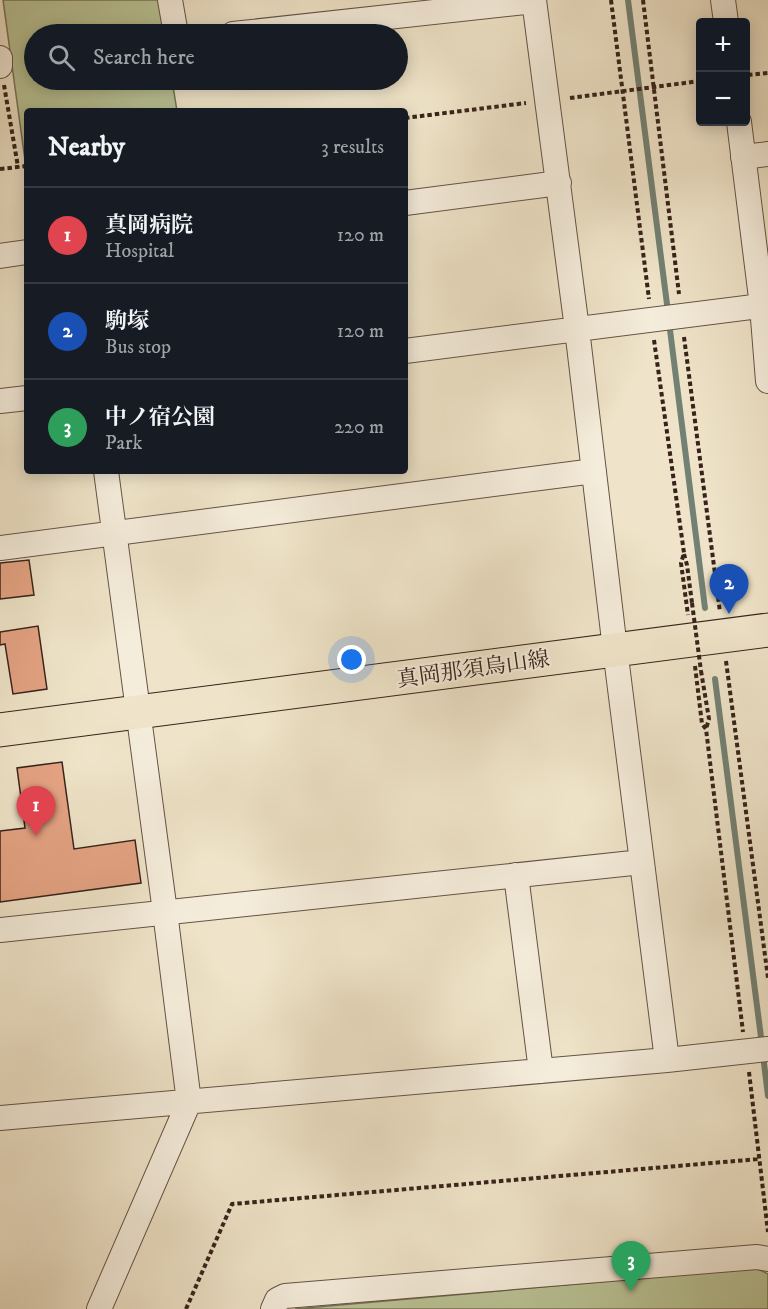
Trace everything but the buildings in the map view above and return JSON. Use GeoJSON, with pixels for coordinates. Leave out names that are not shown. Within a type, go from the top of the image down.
{"type":"FeatureCollection","features":[{"type":"Feature","properties":{"kind":"main road","name":"真岡那須烏山線"},"geometry":{"type":"LineString","coordinates":[[0,730],[768,630]]}},
{"type":"Feature","properties":{"kind":"street"},"geometry":{"type":"LineString","coordinates":[[170,0],[174,24]]}},
{"type":"Feature","properties":{"kind":"street"},"geometry":{"type":"LineString","coordinates":[[723,0],[725,18]]}},
{"type":"Feature","properties":{"kind":"street"},"geometry":{"type":"LineString","coordinates":[[324,24],[534,1],[578,329],[615,649],[667,1060]]}},
{"type":"Feature","properties":{"kind":"street"},"geometry":{"type":"LineString","coordinates":[[739,126],[765,306],[768,381]]}},
{"type":"Feature","properties":{"kind":"street"},"geometry":{"type":"LineString","coordinates":[[743,157],[768,154]]}},
{"type":"Feature","properties":{"kind":"street"},"geometry":{"type":"LineString","coordinates":[[408,203],[559,183]]}},
{"type":"Feature","properties":{"kind":"street"},"geometry":{"type":"LineString","coordinates":[[0,256],[24,252]]}},
{"type":"Feature","properties":{"kind":"street"},"geometry":{"type":"LineString","coordinates":[[408,351],[765,306]]}},
{"type":"Feature","properties":{"kind":"street"},"geometry":{"type":"LineString","coordinates":[[0,401],[24,398]]}},
{"type":"Feature","properties":{"kind":"street"},"geometry":{"type":"LineString","coordinates":[[0,548],[594,471]]}},
{"type":"Feature","properties":{"kind":"street"},"geometry":{"type":"LineString","coordinates":[[99,1309],[189,1102],[106,474]]}},
{"type":"Feature","properties":{"kind":"street"},"geometry":{"type":"LineString","coordinates":[[0,930],[642,862]]}},
{"type":"Feature","properties":{"kind":"street"},"geometry":{"type":"LineString","coordinates":[[516,875],[541,1071]]}},
{"type":"Feature","properties":{"kind":"street"},"geometry":{"type":"LineString","coordinates":[[0,1118],[752,1051]]}},
{"type":"Feature","properties":{"kind":"street"},"geometry":{"type":"LineString","coordinates":[[273,1309],[277,1300],[285,1296],[746,1258],[768,1259]]}},
{"type":"Feature","properties":{"kind":"path"},"geometry":{"type":"LineString","coordinates":[[611,0],[623,91],[720,605],[720,619]]}},
{"type":"Feature","properties":{"kind":"path"},"geometry":{"type":"LineString","coordinates":[[643,0],[654,87],[667,317],[684,553],[709,719],[706,729],[752,1051],[759,1159],[768,1232]]}},
{"type":"Feature","properties":{"kind":"path"},"geometry":{"type":"LineString","coordinates":[[0,63],[18,167]]}},
{"type":"Feature","properties":{"kind":"path"},"geometry":{"type":"LineString","coordinates":[[750,75],[768,73]]}},
{"type":"Feature","properties":{"kind":"path"},"geometry":{"type":"LineString","coordinates":[[570,98],[696,82]]}},
{"type":"Feature","properties":{"kind":"path"},"geometry":{"type":"LineString","coordinates":[[408,118],[531,103]]}},
{"type":"Feature","properties":{"kind":"path"},"geometry":{"type":"LineString","coordinates":[[0,170],[24,166]]}},
{"type":"Feature","properties":{"kind":"path"},"geometry":{"type":"LineString","coordinates":[[684,553],[681,563],[688,620]]}},
{"type":"Feature","properties":{"kind":"path"},"geometry":{"type":"LineString","coordinates":[[725,655],[768,978]]}},
{"type":"Feature","properties":{"kind":"path"},"geometry":{"type":"LineString","coordinates":[[694,658],[702,724],[706,729]]}},
{"type":"Feature","properties":{"kind":"path"},"geometry":{"type":"LineString","coordinates":[[186,1309],[232,1204],[759,1159]]}},
{"type":"Feature","properties":{"kind":"green space"},"geometry":{"type":"Polygon","coordinates":[[[3,0],[161,0],[165,24],[24,24],[24,90],[174,90],[177,108],[24,108],[24,153],[3,0]]]}},
{"type":"Feature","properties":{"kind":"green space"},"geometry":{"type":"Polygon","coordinates":[[[756,1268],[768,1274],[768,1309],[295,1309],[756,1268]]]}},
{"type":"Feature","properties":{"kind":"waterway"},"geometry":{"type":"LineString","coordinates":[[628,0],[668,312]]}},
{"type":"Feature","properties":{"kind":"waterway"},"geometry":{"type":"LineString","coordinates":[[669,322],[705,608]]}},
{"type":"Feature","properties":{"kind":"waterway"},"geometry":{"type":"LineString","coordinates":[[715,679],[762,1045]]}},
{"type":"Feature","properties":{"kind":"waterway"},"geometry":{"type":"LineString","coordinates":[[763,1055],[768,1096]]}},
{"type":"Feature","properties":{"kind":"place","name":"駒塚"},"geometry":{"type":"Point","coordinates":[729,614]}},
{"type":"Feature","properties":{"kind":"place","name":"真岡病院"},"geometry":{"type":"Point","coordinates":[36,836]}},
{"type":"Feature","properties":{"kind":"place","name":"中ノ宿公園"},"geometry":{"type":"Point","coordinates":[631,1291]}}]}
